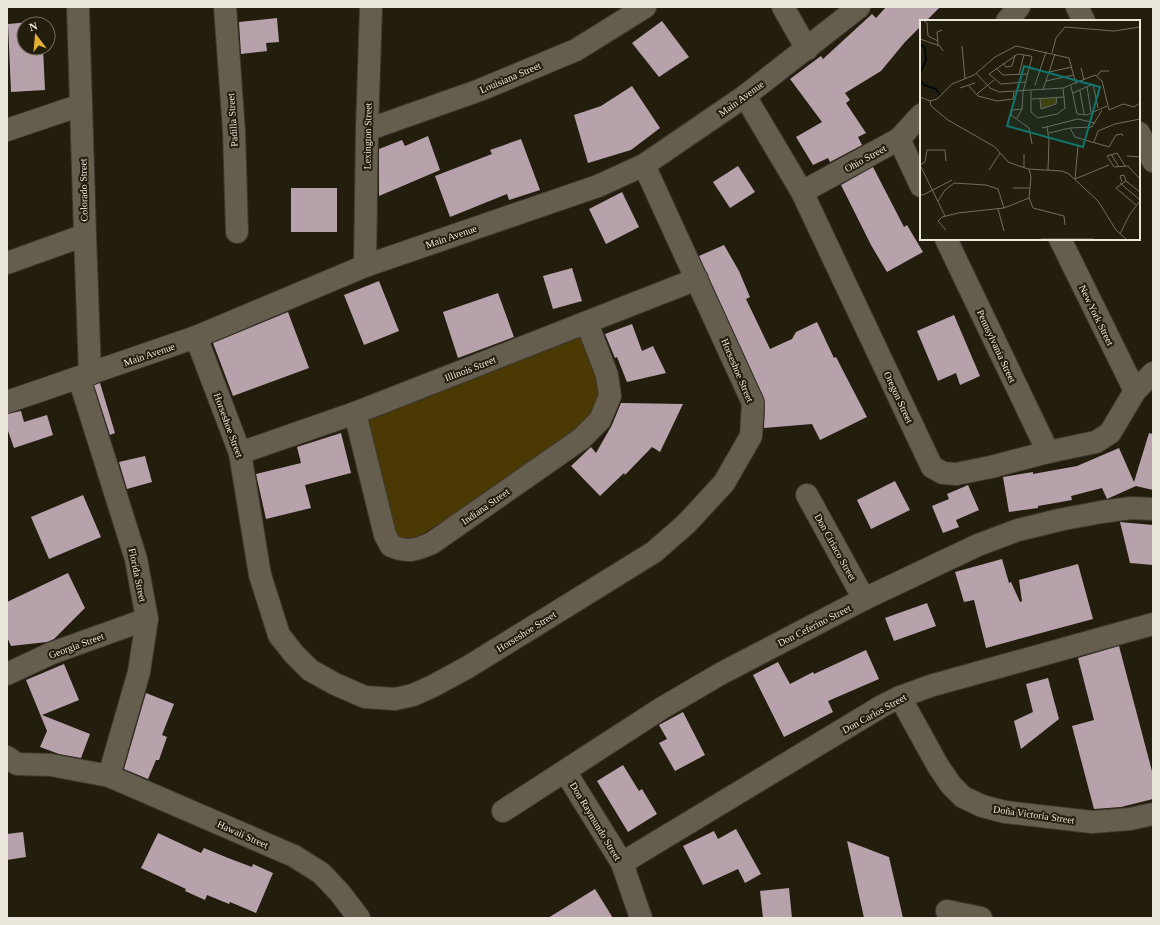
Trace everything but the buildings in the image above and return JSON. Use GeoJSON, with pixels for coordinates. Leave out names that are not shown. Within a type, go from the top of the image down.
{"type":"FeatureCollection","features":[{"type":"Feature","properties":{"kind":"street","name":"Colorado Street"},"geometry":{"type":"LineString","coordinates":[[78,7],[85,235],[85,376]]}},
{"type":"Feature","properties":{"kind":"street","name":"Padilla Street"},"geometry":{"type":"LineString","coordinates":[[224,7],[234,131],[237,232]]}},
{"type":"Feature","properties":{"kind":"street","name":"Lexington Street"},"geometry":{"type":"LineString","coordinates":[[365,266],[371,7]]}},
{"type":"Feature","properties":{"kind":"street","name":"Louisiana Street"},"geometry":{"type":"LineString","coordinates":[[367,130],[480,90],[576,50],[645,7]]}},
{"type":"Feature","properties":{"kind":"street"},"geometry":{"type":"LineString","coordinates":[[783,7],[807,49]]}},
{"type":"Feature","properties":{"kind":"street","name":"Main Avenue"},"geometry":{"type":"LineString","coordinates":[[7,402],[196,337],[365,266],[598,186],[644,165],[745,96],[859,7]]}},
{"type":"Feature","properties":{"kind":"street"},"geometry":{"type":"LineString","coordinates":[[1008,20],[1019,7]]}},
{"type":"Feature","properties":{"kind":"street"},"geometry":{"type":"LineString","coordinates":[[1077,7],[1084,20]]}},
{"type":"Feature","properties":{"kind":"street","name":"Oregon Street"},"geometry":{"type":"LineString","coordinates":[[745,96],[802,192],[932,467],[943,473],[956,474],[1096,442],[1110,433],[1135,391],[1153,373]]}},
{"type":"Feature","properties":{"kind":"street"},"geometry":{"type":"LineString","coordinates":[[7,130],[81,105]]}},
{"type":"Feature","properties":{"kind":"street","name":"Ohio Street"},"geometry":{"type":"LineString","coordinates":[[802,192],[899,139],[920,116]]}},
{"type":"Feature","properties":{"kind":"street"},"geometry":{"type":"LineString","coordinates":[[1140,135],[1153,161]]}},
{"type":"Feature","properties":{"kind":"street"},"geometry":{"type":"LineString","coordinates":[[899,139],[920,184]]}},
{"type":"Feature","properties":{"kind":"street","name":"Horseshoe Street"},"geometry":{"type":"LineString","coordinates":[[196,337],[240,453],[260,575],[279,635],[294,654],[310,670],[335,684],[365,697],[395,699],[413,695],[468,667],[654,552],[686,524],[724,483],[751,436],[754,403],[644,165]]}},
{"type":"Feature","properties":{"kind":"street"},"geometry":{"type":"LineString","coordinates":[[7,263],[85,235]]}},
{"type":"Feature","properties":{"kind":"street","name":"Pennsylvania Street"},"geometry":{"type":"LineString","coordinates":[[946,240],[1048,452]]}},
{"type":"Feature","properties":{"kind":"street","name":"New York Street"},"geometry":{"type":"LineString","coordinates":[[1060,240],[1135,391]]}},
{"type":"Feature","properties":{"kind":"street","name":"Illinois Street"},"geometry":{"type":"LineString","coordinates":[[240,453],[355,412],[588,323],[697,279]]}},
{"type":"Feature","properties":{"kind":"street","name":"Indiana Street"},"geometry":{"type":"LineString","coordinates":[[355,412],[385,535],[391,546],[402,551],[415,550],[432,543],[581,439],[600,420],[610,396],[607,376],[588,323]]}},
{"type":"Feature","properties":{"kind":"street","name":"Florida Street"},"geometry":{"type":"LineString","coordinates":[[85,376],[136,559],[147,619],[139,672],[109,776]]}},
{"type":"Feature","properties":{"kind":"street","name":"Don Ciriaco Street"},"geometry":{"type":"LineString","coordinates":[[807,495],[864,599]]}},
{"type":"Feature","properties":{"kind":"street","name":"Don Ceferino Street"},"geometry":{"type":"LineString","coordinates":[[503,811],[662,708],[722,673],[864,599],[978,545],[1018,530],[1101,512],[1131,508],[1153,509]]}},
{"type":"Feature","properties":{"kind":"street","name":"Georgia Street"},"geometry":{"type":"LineString","coordinates":[[7,674],[52,653],[147,619]]}},
{"type":"Feature","properties":{"kind":"street","name":"Don Carlos Street"},"geometry":{"type":"LineString","coordinates":[[622,863],[882,706],[900,697],[930,686],[1153,624]]}},
{"type":"Feature","properties":{"kind":"street","name":"Doña Victoria Street"},"geometry":{"type":"LineString","coordinates":[[900,697],[938,766],[951,784],[963,797],[982,806],[1005,812],[1092,822],[1130,819],[1153,814]]}},
{"type":"Feature","properties":{"kind":"street"},"geometry":{"type":"LineString","coordinates":[[7,757],[17,764],[51,765],[109,776]]}},
{"type":"Feature","properties":{"kind":"street","name":"Don Raymundo Street"},"geometry":{"type":"LineString","coordinates":[[565,771],[622,863],[641,918]]}},
{"type":"Feature","properties":{"kind":"street","name":"Hawaii Street"},"geometry":{"type":"LineString","coordinates":[[109,776],[294,856],[322,872],[359,918]]}},
{"type":"Feature","properties":{"kind":"street"},"geometry":{"type":"LineString","coordinates":[[947,911],[981,918]]}},
{"type":"Feature","properties":{"kind":"shaded area"},"geometry":{"type":"Polygon","coordinates":[[[586,328],[603,402],[579,436],[405,545],[393,543],[360,415],[586,328]]]}}]}
